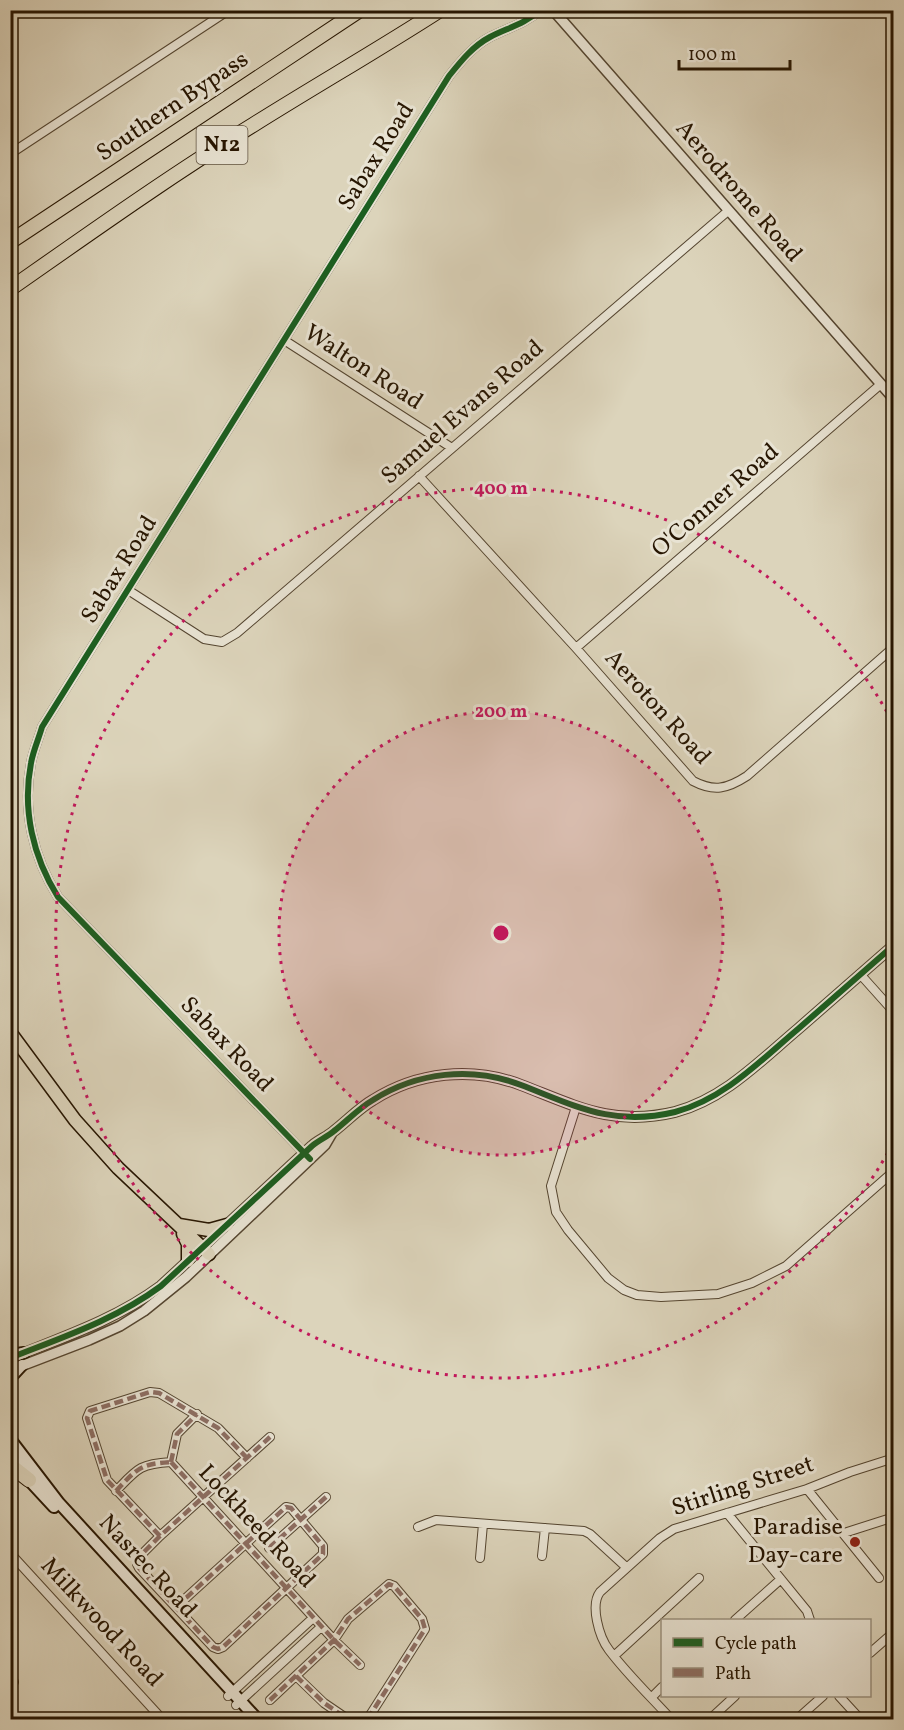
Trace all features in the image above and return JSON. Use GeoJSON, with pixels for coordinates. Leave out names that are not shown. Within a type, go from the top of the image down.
{"type":"FeatureCollection","features":[{"type":"Feature","properties":{"kind":"highway","name":"Southern Bypass"},"geometry":{"type":"LineString","coordinates":[[10,242],[360,10]]}},
{"type":"Feature","properties":{"kind":"highway","name":"N12"},"geometry":{"type":"LineString","coordinates":[[10,289],[252,125],[377,51],[440,10]]}},
{"type":"Feature","properties":{"kind":"highway"},"geometry":{"type":"LineString","coordinates":[[10,1465],[29,1480]]}},
{"type":"Feature","properties":{"kind":"main road"},"geometry":{"type":"LineString","coordinates":[[10,1032],[75,1120],[117,1168],[205,1251]]}},
{"type":"Feature","properties":{"kind":"main road"},"geometry":{"type":"LineString","coordinates":[[178,1225],[208,1230],[227,1226]]}},
{"type":"Feature","properties":{"kind":"main road"},"geometry":{"type":"LineString","coordinates":[[178,1225],[188,1244],[188,1261]]}},
{"type":"Feature","properties":{"kind":"main road"},"geometry":{"type":"LineString","coordinates":[[10,1357],[24,1353]]}},
{"type":"Feature","properties":{"kind":"main road"},"geometry":{"type":"LineString","coordinates":[[10,1378],[22,1365]]}},
{"type":"Feature","properties":{"kind":"main road","name":"Nasrec Road"},"geometry":{"type":"LineString","coordinates":[[10,1439],[59,1503],[234,1698],[249,1719]]}},
{"type":"Feature","properties":{"kind":"main road","name":"Nasrec Road"},"geometry":{"type":"LineString","coordinates":[[10,1454],[29,1480],[234,1698],[258,1719]]}},
{"type":"Feature","properties":{"kind":"street"},"geometry":{"type":"LineString","coordinates":[[10,154],[229,10]]}},
{"type":"Feature","properties":{"kind":"street","name":"Sabax Road"},"geometry":{"type":"LineString","coordinates":[[307,1156],[62,902],[44,872],[30,827],[28,790],[31,761],[42,727],[449,76],[463,58],[488,38],[525,22],[540,10]]}},
{"type":"Feature","properties":{"kind":"street","name":"Aerodrome Road"},"geometry":{"type":"LineString","coordinates":[[553,10],[894,399]]}},
{"type":"Feature","properties":{"kind":"street","name":"Samuel Evans Road"},"geometry":{"type":"LineString","coordinates":[[128,590],[204,639],[222,642],[237,633],[729,211]]}},
{"type":"Feature","properties":{"kind":"street","name":"Walton Road"},"geometry":{"type":"LineString","coordinates":[[284,340],[452,448]]}},
{"type":"Feature","properties":{"kind":"street","name":"O'Conner Road"},"geometry":{"type":"LineString","coordinates":[[576,648],[881,384]]}},
{"type":"Feature","properties":{"kind":"street","name":"Aeroton Road"},"geometry":{"type":"LineString","coordinates":[[419,476],[576,648],[693,781],[706,788],[726,788],[747,776],[894,647]]}},
{"type":"Feature","properties":{"kind":"street"},"geometry":{"type":"LineString","coordinates":[[10,1370],[89,1340],[136,1316],[167,1293],[227,1226],[307,1156],[325,1145],[332,1133],[364,1106],[391,1090],[440,1075],[477,1075],[507,1080],[593,1113],[617,1117],[642,1117],[676,1112],[703,1102],[741,1077],[894,945]]}},
{"type":"Feature","properties":{"kind":"street"},"geometry":{"type":"LineString","coordinates":[[860,974],[894,1012]]}},
{"type":"Feature","properties":{"kind":"street"},"geometry":{"type":"LineString","coordinates":[[576,1107],[551,1186],[556,1212],[608,1278],[624,1290],[637,1295],[661,1297],[718,1294],[752,1283],[786,1266],[894,1171]]}},
{"type":"Feature","properties":{"kind":"street"},"geometry":{"type":"LineString","coordinates":[[24,1353],[116,1315],[139,1302],[161,1286],[188,1261],[205,1251],[307,1156]]}},
{"type":"Feature","properties":{"kind":"street"},"geometry":{"type":"LineString","coordinates":[[160,1536],[107,1480],[87,1418],[90,1411],[155,1392],[218,1428],[248,1458]]}},
{"type":"Feature","properties":{"kind":"street"},"geometry":{"type":"LineString","coordinates":[[116,1491],[144,1465],[171,1462],[177,1434],[197,1414]]}},
{"type":"Feature","properties":{"kind":"street"},"geometry":{"type":"LineString","coordinates":[[176,1607],[286,1507],[291,1508],[323,1546],[324,1551],[321,1557],[223,1647],[218,1649],[213,1647],[176,1607],[137,1564],[140,1556],[160,1536],[270,1437]]}},
{"type":"Feature","properties":{"kind":"street","name":"Stirling Street"},"geometry":{"type":"LineString","coordinates":[[672,1719],[614,1656],[603,1640],[598,1624],[595,1599],[600,1592],[664,1534],[674,1529],[807,1489],[894,1458]]}},
{"type":"Feature","properties":{"kind":"street","name":"Lockheed Road"},"geometry":{"type":"LineString","coordinates":[[171,1462],[321,1627],[360,1665]]}},
{"type":"Feature","properties":{"kind":"street"},"geometry":{"type":"LineString","coordinates":[[807,1489],[879,1578]]}},
{"type":"Feature","properties":{"kind":"street"},"geometry":{"type":"LineString","coordinates":[[269,1548],[326,1497]]}},
{"type":"Feature","properties":{"kind":"street"},"geometry":{"type":"LineString","coordinates":[[727,1513],[807,1611],[810,1619]]}},
{"type":"Feature","properties":{"kind":"street"},"geometry":{"type":"LineString","coordinates":[[844,1533],[894,1517]]}},
{"type":"Feature","properties":{"kind":"street"},"geometry":{"type":"LineString","coordinates":[[418,1527],[436,1520],[587,1532],[626,1568]]}},
{"type":"Feature","properties":{"kind":"street"},"geometry":{"type":"LineString","coordinates":[[480,1558],[483,1524]]}},
{"type":"Feature","properties":{"kind":"street"},"geometry":{"type":"LineString","coordinates":[[542,1556],[545,1527]]}},
{"type":"Feature","properties":{"kind":"street","name":"Milkwood Road"},"geometry":{"type":"LineString","coordinates":[[10,1553],[164,1719]]}},
{"type":"Feature","properties":{"kind":"street"},"geometry":{"type":"LineString","coordinates":[[614,1656],[699,1578]]}},
{"type":"Feature","properties":{"kind":"street"},"geometry":{"type":"LineString","coordinates":[[736,1619],[781,1579]]}},
{"type":"Feature","properties":{"kind":"street"},"geometry":{"type":"LineString","coordinates":[[270,1700],[334,1640],[348,1619],[389,1584],[394,1586],[422,1619],[425,1629],[367,1719]]}},
{"type":"Feature","properties":{"kind":"street"},"geometry":{"type":"LineString","coordinates":[[234,1698],[272,1655],[313,1618]]}},
{"type":"Feature","properties":{"kind":"street"},"geometry":{"type":"LineString","coordinates":[[234,1698],[280,1664],[321,1627]]}},
{"type":"Feature","properties":{"kind":"street"},"geometry":{"type":"LineString","coordinates":[[871,1652],[894,1632]]}},
{"type":"Feature","properties":{"kind":"street"},"geometry":{"type":"LineString","coordinates":[[272,1655],[280,1664]]}},
{"type":"Feature","properties":{"kind":"street"},"geometry":{"type":"LineString","coordinates":[[10,1672],[14,1682],[10,1690]]}},
{"type":"Feature","properties":{"kind":"street"},"geometry":{"type":"LineString","coordinates":[[296,1676],[324,1703],[349,1719]]}},
{"type":"Feature","properties":{"kind":"street"},"geometry":{"type":"LineString","coordinates":[[652,1697],[661,1689]]}},
{"type":"Feature","properties":{"kind":"street"},"geometry":{"type":"LineString","coordinates":[[709,1719],[733,1697]]}},
{"type":"Feature","properties":{"kind":"street"},"geometry":{"type":"LineString","coordinates":[[796,1719],[821,1697]]}},
{"type":"Feature","properties":{"kind":"street"},"geometry":{"type":"LineString","coordinates":[[841,1697],[861,1719]]}},
{"type":"Feature","properties":{"kind":"street"},"geometry":{"type":"LineString","coordinates":[[883,1719],[894,1710]]}},
{"type":"Feature","properties":{"kind":"marked path"},"geometry":{"type":"LineString","coordinates":[[160,1536],[107,1480],[87,1418],[90,1411],[150,1392],[159,1393],[218,1428],[247,1458]]}},
{"type":"Feature","properties":{"kind":"marked path"},"geometry":{"type":"LineString","coordinates":[[171,1462],[177,1434],[197,1414]]}},
{"type":"Feature","properties":{"kind":"marked path"},"geometry":{"type":"LineString","coordinates":[[176,1607],[286,1507],[291,1508],[323,1546],[323,1554],[223,1647],[218,1649],[213,1647],[139,1568],[137,1564],[140,1556],[160,1536],[270,1437]]}},
{"type":"Feature","properties":{"kind":"marked path"},"geometry":{"type":"LineString","coordinates":[[171,1462],[334,1640],[360,1665]]}},
{"type":"Feature","properties":{"kind":"marked path"},"geometry":{"type":"LineString","coordinates":[[116,1491],[139,1469],[152,1464],[171,1462]]}},
{"type":"Feature","properties":{"kind":"marked path"},"geometry":{"type":"LineString","coordinates":[[269,1548],[326,1497]]}},
{"type":"Feature","properties":{"kind":"marked path"},"geometry":{"type":"LineString","coordinates":[[270,1700],[334,1640],[348,1619],[389,1584],[394,1586],[422,1619],[425,1629],[367,1720]]}},
{"type":"Feature","properties":{"kind":"marked path"},"geometry":{"type":"LineString","coordinates":[[296,1676],[324,1703],[349,1720]]}},
{"type":"Feature","properties":{"kind":"cycle path"},"geometry":{"type":"LineString","coordinates":[[310,1159],[58,897],[42,866],[32,833],[28,798],[31,763],[42,727],[449,76],[478,45],[528,19],[540,10]]}},
{"type":"Feature","properties":{"kind":"cycle path"},"geometry":{"type":"LineString","coordinates":[[10,1358],[107,1318],[161,1286],[312,1146],[368,1103],[390,1091],[426,1078],[445,1075],[483,1075],[521,1085],[578,1107],[614,1116],[653,1116],[675,1112],[710,1098],[741,1078],[894,945]]}},
{"type":"Feature","properties":{"kind":"place","name":"Paradise Day-care"},"geometry":{"type":"Point","coordinates":[855,1542]}}]}
